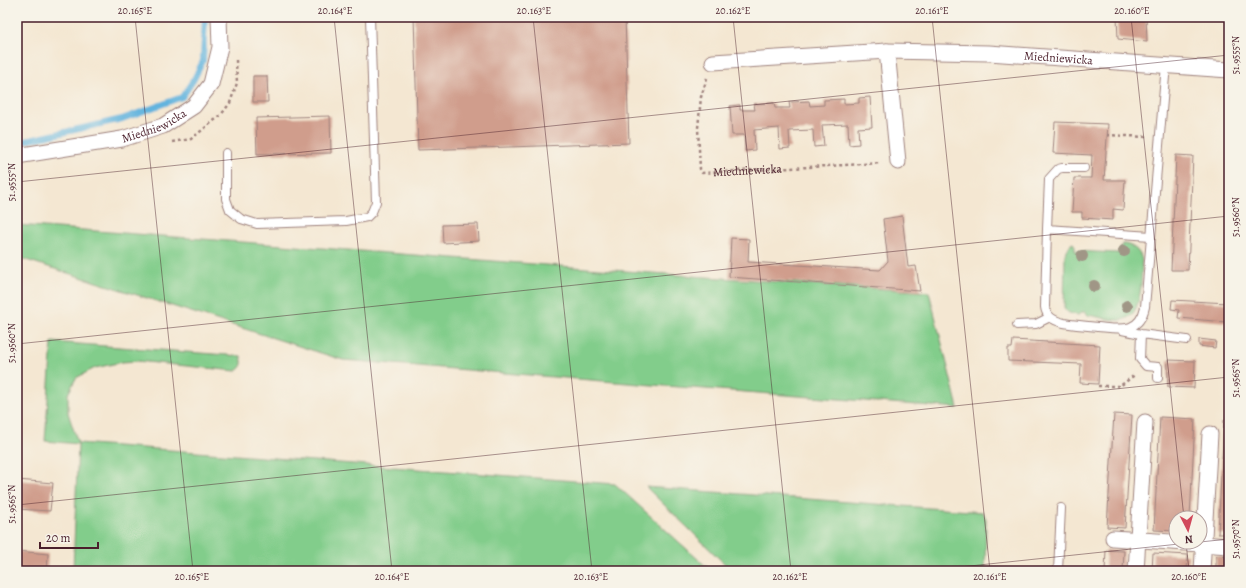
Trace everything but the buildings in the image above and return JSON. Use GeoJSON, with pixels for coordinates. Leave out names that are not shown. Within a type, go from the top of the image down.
{"type":"FeatureCollection","features":[{"type":"Feature","properties":{"kind":"street","name":"Miedniewicka"},"geometry":{"type":"LineString","coordinates":[[17,156],[122,139],[163,126],[194,106],[211,84],[220,47],[220,17]]}},
{"type":"Feature","properties":{"kind":"street","name":"Miedniewicka"},"geometry":{"type":"LineString","coordinates":[[713,62],[887,51],[990,53],[1229,70]]}},
{"type":"Feature","properties":{"kind":"street"},"geometry":{"type":"LineString","coordinates":[[887,51],[898,162]]}},
{"type":"Feature","properties":{"kind":"street"},"geometry":{"type":"LineString","coordinates":[[1136,571],[1145,422]]}},
{"type":"Feature","properties":{"kind":"street"},"geometry":{"type":"LineString","coordinates":[[1206,510],[1210,434]]}},
{"type":"Feature","properties":{"kind":"street"},"geometry":{"type":"LineString","coordinates":[[1113,538],[1168,542]]}},
{"type":"Feature","properties":{"kind":"street"},"geometry":{"type":"LineString","coordinates":[[1208,544],[1229,546]]}},
{"type":"Feature","properties":{"kind":"street"},"geometry":{"type":"LineString","coordinates":[[1202,571],[1204,550]]}},
{"type":"Feature","properties":{"kind":"lane"},"geometry":{"type":"LineString","coordinates":[[226,154],[226,199],[230,210],[241,219],[257,224],[346,221],[367,217],[372,212],[376,202],[370,17]]}},
{"type":"Feature","properties":{"kind":"lane"},"geometry":{"type":"LineString","coordinates":[[1121,329],[1130,327],[1138,322],[1144,311],[1166,65]]}},
{"type":"Feature","properties":{"kind":"lane"},"geometry":{"type":"LineString","coordinates":[[1084,168],[1058,169],[1049,179],[1046,311],[1050,317],[1064,323],[1121,329],[1141,334],[1187,340]]}},
{"type":"Feature","properties":{"kind":"lane"},"geometry":{"type":"LineString","coordinates":[[1047,230],[1151,236]]}},
{"type":"Feature","properties":{"kind":"lane"},"geometry":{"type":"LineString","coordinates":[[1017,325],[1036,324],[1050,317]]}},
{"type":"Feature","properties":{"kind":"lane"},"geometry":{"type":"LineString","coordinates":[[1141,334],[1141,361],[1146,366],[1158,368],[1158,378]]}},
{"type":"Feature","properties":{"kind":"lane"},"geometry":{"type":"LineString","coordinates":[[1058,571],[1061,508]]}},
{"type":"Feature","properties":{"kind":"path","name":"Miedniewicka"},"geometry":{"type":"LineString","coordinates":[[713,62],[701,96],[698,128],[700,169],[702,173],[898,162]]}},
{"type":"Feature","properties":{"kind":"path"},"geometry":{"type":"LineString","coordinates":[[205,128],[221,115]]}},
{"type":"Feature","properties":{"kind":"path"},"geometry":{"type":"LineString","coordinates":[[1108,135],[1160,138]]}},
{"type":"Feature","properties":{"kind":"path"},"geometry":{"type":"LineString","coordinates":[[1098,386],[1120,386],[1146,366]]}},
{"type":"Feature","properties":{"kind":"green space"},"geometry":{"type":"Polygon","coordinates":[[[17,225],[692,276],[929,292],[958,408],[343,360],[17,257],[17,225]]]}},
{"type":"Feature","properties":{"kind":"green space"},"geometry":{"type":"Polygon","coordinates":[[[1073,243],[1075,246],[1075,251],[1119,253],[1122,244],[1125,244],[1132,246],[1139,253],[1142,260],[1140,295],[1134,312],[1128,317],[1121,320],[1114,320],[1087,315],[1086,312],[1082,312],[1079,315],[1072,314],[1065,309],[1065,254],[1070,245],[1073,243]]]}},
{"type":"Feature","properties":{"kind":"green space"},"geometry":{"type":"Polygon","coordinates":[[[52,342],[241,356],[242,365],[236,371],[137,361],[122,362],[95,368],[76,378],[68,394],[68,413],[78,443],[615,484],[711,571],[73,571],[78,444],[45,441],[52,342]]]}},
{"type":"Feature","properties":{"kind":"green space"},"geometry":{"type":"Polygon","coordinates":[[[646,487],[983,512],[986,519],[985,571],[732,571],[646,487]]]}},
{"type":"Feature","properties":{"kind":"waterway"},"geometry":{"type":"LineString","coordinates":[[17,143],[122,119],[182,97],[194,79],[203,61],[205,17]]}}]}
